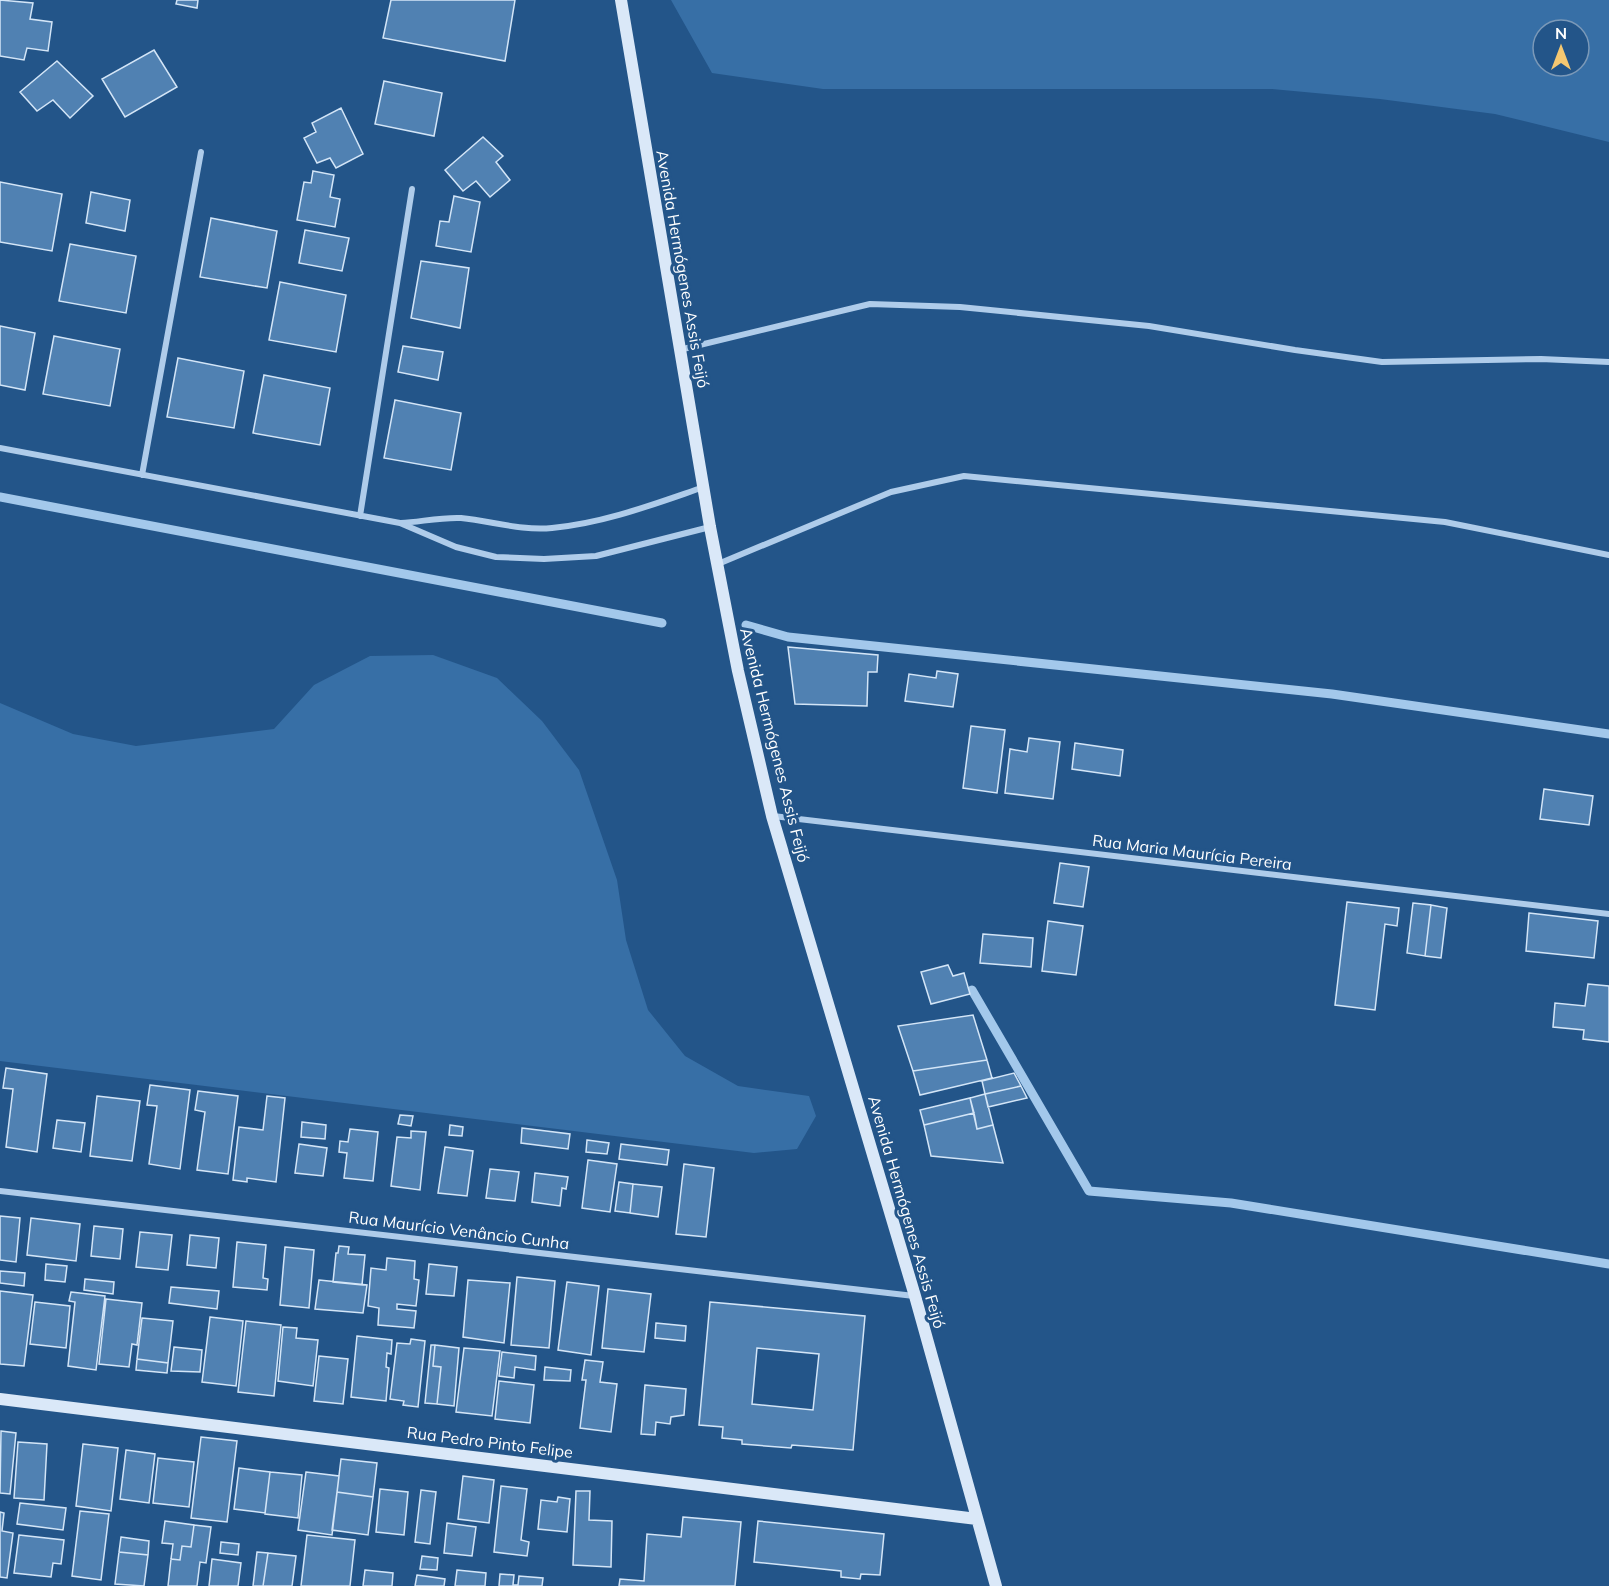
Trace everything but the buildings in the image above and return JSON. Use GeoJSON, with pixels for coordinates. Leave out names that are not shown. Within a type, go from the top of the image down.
{"type":"FeatureCollection","features":[{"type":"Feature","properties":{"kind":"main road","name":"Avenida Hermógenes Assis Feijó"},"geometry":{"type":"LineString","coordinates":[[621,0],[717,565],[738,671],[772,816],[915,1296],[996,1586]]}},
{"type":"Feature","properties":{"kind":"main road","name":"Rua Pedro Pinto Felipe"},"geometry":{"type":"LineString","coordinates":[[0,1399],[977,1519]]}},
{"type":"Feature","properties":{"kind":"street"},"geometry":{"type":"LineString","coordinates":[[142,475],[201,152]]}},
{"type":"Feature","properties":{"kind":"street"},"geometry":{"type":"LineString","coordinates":[[360,516],[412,189]]}},
{"type":"Feature","properties":{"kind":"street"},"geometry":{"type":"LineString","coordinates":[[679,350],[870,304],[960,307],[1149,326],[1382,362],[1541,359],[1609,362]]}},
{"type":"Feature","properties":{"kind":"street"},"geometry":{"type":"LineString","coordinates":[[0,448],[400,524],[456,547],[496,557],[543,559],[596,555],[710,527]]}},
{"type":"Feature","properties":{"kind":"street"},"geometry":{"type":"LineString","coordinates":[[717,565],[891,492],[964,476],[1445,522],[1609,555]]}},
{"type":"Feature","properties":{"kind":"street"},"geometry":{"type":"LineString","coordinates":[[400,524],[459,518],[513,528],[551,528],[624,514],[704,487]]}},
{"type":"Feature","properties":{"kind":"street","name":"Rua Maria Maurícia Pereira"},"geometry":{"type":"LineString","coordinates":[[772,816],[1609,914]]}},
{"type":"Feature","properties":{"kind":"street","name":"Rua Maurício Venâncio Cunha"},"geometry":{"type":"LineString","coordinates":[[0,1191],[915,1296]]}},
{"type":"Feature","properties":{"kind":"shaded area"},"geometry":{"type":"Polygon","coordinates":[[[671,0],[1609,0],[1609,142],[1495,114],[1380,99],[1272,89],[823,89],[712,73],[671,0]]]}},
{"type":"Feature","properties":{"kind":"shaded area"},"geometry":{"type":"Polygon","coordinates":[[[433,655],[497,678],[542,721],[579,770],[617,880],[626,940],[648,1010],[685,1056],[738,1086],[809,1096],[816,1116],[797,1149],[754,1153],[0,1061],[0,703],[73,734],[136,746],[274,729],[314,685],[370,656],[433,655]]]}},
{"type":"Feature","properties":{"kind":"waterway"},"geometry":{"type":"LineString","coordinates":[[0,497],[662,623]]}},
{"type":"Feature","properties":{"kind":"waterway"},"geometry":{"type":"LineString","coordinates":[[746,625],[788,637],[1332,694],[1609,734]]}},
{"type":"Feature","properties":{"kind":"waterway"},"geometry":{"type":"LineString","coordinates":[[972,990],[1089,1191],[1231,1203],[1609,1264]]}}]}
